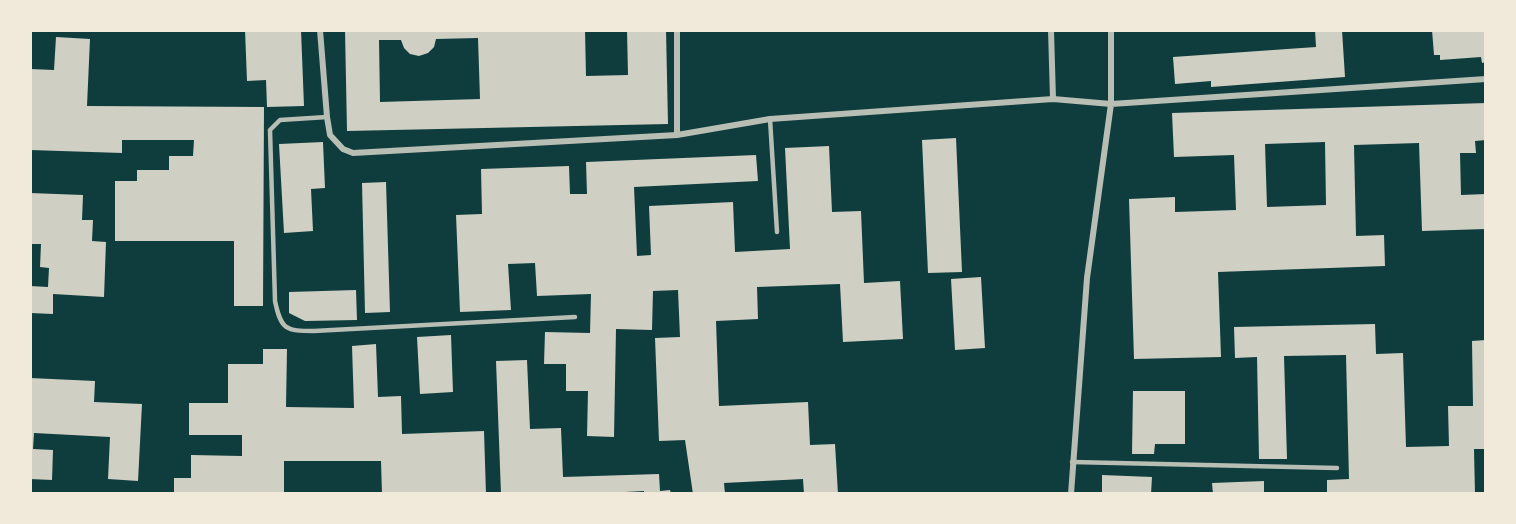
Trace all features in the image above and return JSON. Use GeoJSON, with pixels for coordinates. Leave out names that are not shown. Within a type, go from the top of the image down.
{"type":"FeatureCollection","features":[{"type":"Feature","properties":{"kind":"street"},"geometry":{"type":"LineString","coordinates":[[320,30],[330,135],[343,149],[353,153],[677,135],[770,119],[1053,99],[1111,104],[1486,79]]}},
{"type":"Feature","properties":{"kind":"street"},"geometry":{"type":"LineString","coordinates":[[676,30],[677,135]]}},
{"type":"Feature","properties":{"kind":"street"},"geometry":{"type":"LineString","coordinates":[[1051,30],[1053,99]]}},
{"type":"Feature","properties":{"kind":"street"},"geometry":{"type":"LineString","coordinates":[[1071,494],[1087,278],[1111,104],[1111,30]]}},
{"type":"Feature","properties":{"kind":"lane"},"geometry":{"type":"LineString","coordinates":[[327,117],[280,120],[270,130],[275,301],[278,318],[284,325],[293,331],[314,331],[575,318]]}},
{"type":"Feature","properties":{"kind":"lane"},"geometry":{"type":"LineString","coordinates":[[770,119],[777,232]]}},
{"type":"Feature","properties":{"kind":"lane"},"geometry":{"type":"LineString","coordinates":[[1072,462],[1337,468]]}},
{"type":"Feature","properties":{"kind":"building"},"geometry":{"type":"Polygon","coordinates":[[[245,30],[301,30],[304,106],[267,107],[266,80],[247,81],[245,30]]]}},
{"type":"Feature","properties":{"kind":"building"},"geometry":{"type":"Polygon","coordinates":[[[345,30],[585,30],[586,76],[628,75],[627,30],[666,30],[668,124],[347,131],[345,30]],[[478,38],[436,39],[434,47],[428,53],[419,56],[410,54],[404,48],[401,40],[379,40],[380,102],[480,99],[478,38]]]}},
{"type":"Feature","properties":{"kind":"building"},"geometry":{"type":"Polygon","coordinates":[[[1315,30],[1342,30],[1345,77],[1211,87],[1211,81],[1175,84],[1173,57],[1316,47],[1315,30]]]}},
{"type":"Feature","properties":{"kind":"building"},"geometry":{"type":"Polygon","coordinates":[[[1432,30],[1486,30],[1486,62],[1482,63],[1481,57],[1440,60],[1440,55],[1434,55],[1432,30]]]}},
{"type":"Feature","properties":{"kind":"building"},"geometry":{"type":"Polygon","coordinates":[[[56,37],[90,39],[87,106],[264,107],[263,306],[234,306],[234,241],[115,241],[115,181],[137,181],[137,170],[169,170],[169,156],[193,156],[194,140],[122,140],[122,153],[30,150],[30,69],[54,70],[56,37]]]}},
{"type":"Feature","properties":{"kind":"building"},"geometry":{"type":"Polygon","coordinates":[[[1486,103],[1486,140],[1475,141],[1476,153],[1460,153],[1461,195],[1486,194],[1486,229],[1422,231],[1419,143],[1354,145],[1356,236],[1384,235],[1385,266],[1218,272],[1221,357],[1134,359],[1129,199],[1175,197],[1175,212],[1236,210],[1234,155],[1174,157],[1172,113],[1486,103]],[[1325,142],[1265,144],[1267,207],[1326,205],[1325,142]]]}},
{"type":"Feature","properties":{"kind":"building"},"geometry":{"type":"Polygon","coordinates":[[[956,138],[962,272],[928,273],[922,140],[956,138]]]}},
{"type":"Feature","properties":{"kind":"building"},"geometry":{"type":"Polygon","coordinates":[[[323,142],[325,188],[311,189],[313,231],[284,233],[279,144],[323,142]]]}},
{"type":"Feature","properties":{"kind":"building"},"geometry":{"type":"Polygon","coordinates":[[[829,146],[832,212],[861,211],[864,283],[900,281],[903,339],[843,342],[840,284],[757,287],[758,319],[716,321],[719,406],[808,402],[810,445],[835,444],[838,494],[804,494],[803,479],[724,483],[725,494],[693,494],[685,440],[659,441],[655,338],[680,337],[678,290],[653,291],[652,330],[616,329],[614,437],[587,436],[588,391],[566,391],[566,364],[544,364],[545,332],[590,333],[591,294],[537,296],[535,263],[508,264],[511,310],[460,312],[456,215],[482,214],[481,169],[569,166],[570,194],[587,194],[586,162],[756,155],[758,181],[634,187],[637,256],[651,255],[649,206],[733,202],[735,252],[790,249],[785,148],[829,146]]]}},
{"type":"Feature","properties":{"kind":"building"},"geometry":{"type":"Polygon","coordinates":[[[386,182],[390,312],[365,313],[362,183],[386,182]]]}},
{"type":"Feature","properties":{"kind":"building"},"geometry":{"type":"Polygon","coordinates":[[[30,193],[83,195],[82,220],[93,220],[92,241],[106,242],[104,297],[53,294],[53,314],[30,313],[30,286],[48,287],[49,268],[40,267],[41,244],[30,244],[30,193]]]}},
{"type":"Feature","properties":{"kind":"building"},"geometry":{"type":"Polygon","coordinates":[[[981,277],[985,348],[955,350],[951,279],[981,277]]]}},
{"type":"Feature","properties":{"kind":"building"},"geometry":{"type":"Polygon","coordinates":[[[356,290],[357,320],[305,321],[289,313],[289,292],[356,290]]]}},
{"type":"Feature","properties":{"kind":"building"},"geometry":{"type":"Polygon","coordinates":[[[1375,324],[1376,354],[1403,353],[1406,447],[1449,446],[1448,406],[1473,406],[1472,341],[1486,340],[1486,449],[1474,449],[1475,494],[1327,494],[1327,480],[1349,479],[1346,355],[1284,356],[1287,459],[1259,459],[1257,357],[1235,358],[1234,327],[1375,324]]]}},
{"type":"Feature","properties":{"kind":"building"},"geometry":{"type":"Polygon","coordinates":[[[451,335],[453,392],[420,394],[417,337],[451,335]]]}},
{"type":"Feature","properties":{"kind":"building"},"geometry":{"type":"Polygon","coordinates":[[[376,344],[378,397],[401,396],[402,434],[484,431],[486,494],[382,494],[381,461],[284,461],[284,494],[174,494],[174,478],[191,478],[191,455],[242,456],[242,435],[189,435],[189,403],[228,403],[228,364],[263,364],[263,349],[287,349],[286,407],[354,408],[352,346],[376,344]]]}},
{"type":"Feature","properties":{"kind":"building"},"geometry":{"type":"Polygon","coordinates":[[[527,360],[530,429],[561,428],[563,477],[659,474],[660,491],[670,490],[671,494],[644,494],[644,491],[587,494],[501,494],[496,361],[527,360]]]}},
{"type":"Feature","properties":{"kind":"building"},"geometry":{"type":"Polygon","coordinates":[[[30,378],[95,381],[94,402],[142,404],[138,481],[108,479],[110,437],[34,433],[33,449],[53,450],[52,480],[30,479],[30,378]]]}},
{"type":"Feature","properties":{"kind":"building"},"geometry":{"type":"Polygon","coordinates":[[[1133,391],[1185,391],[1185,444],[1155,444],[1154,454],[1132,454],[1133,391]]]}},
{"type":"Feature","properties":{"kind":"building"},"geometry":{"type":"Polygon","coordinates":[[[1102,475],[1152,477],[1151,494],[1102,494],[1102,475]]]}},
{"type":"Feature","properties":{"kind":"building"},"geometry":{"type":"Polygon","coordinates":[[[1264,481],[1264,494],[1213,494],[1212,483],[1264,481]]]}}]}
